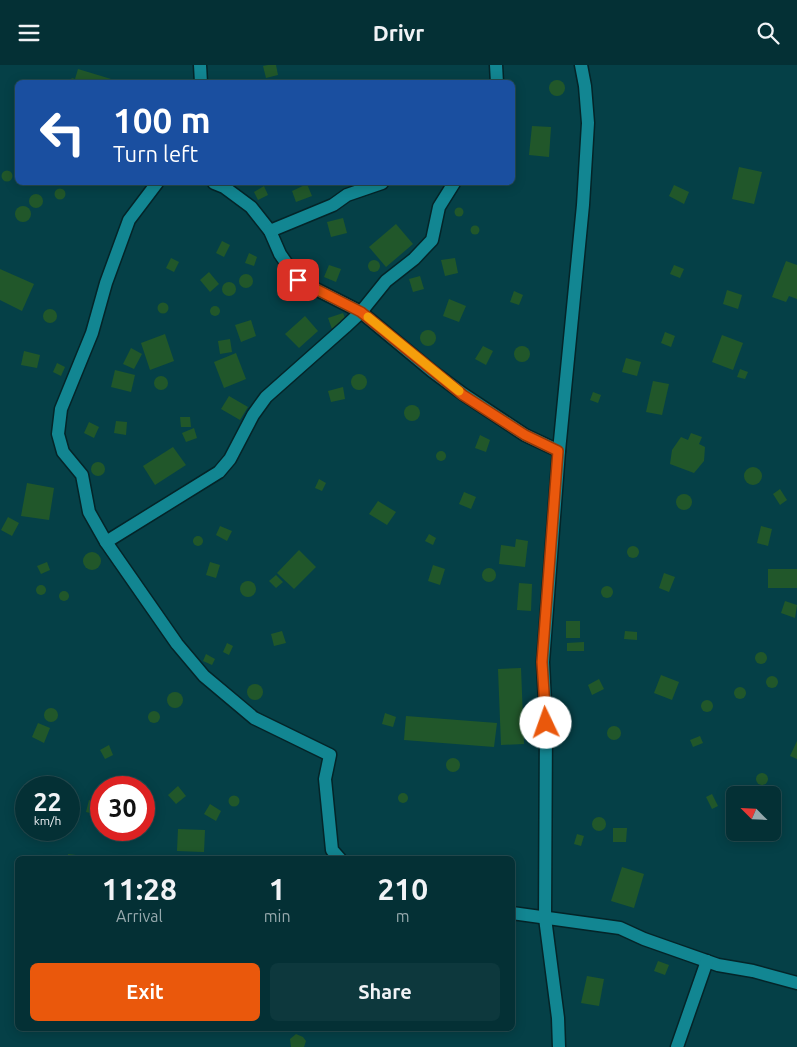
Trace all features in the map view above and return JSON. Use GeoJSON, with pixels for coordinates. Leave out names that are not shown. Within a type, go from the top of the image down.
{"type":"FeatureCollection","features":[{"type":"Feature","properties":{"kind":"street"},"geometry":{"type":"LineString","coordinates":[[200,65],[201,80]]}},
{"type":"Feature","properties":{"kind":"street"},"geometry":{"type":"LineString","coordinates":[[496,65],[497,80]]}},
{"type":"Feature","properties":{"kind":"street"},"geometry":{"type":"LineString","coordinates":[[559,1047],[558,1018],[546,918],[546,723],[542,662],[558,451],[583,205],[588,123],[581,65]]}},
{"type":"Feature","properties":{"kind":"street"},"geometry":{"type":"LineString","coordinates":[[155,185],[129,219],[106,283],[92,333],[62,409],[58,434],[63,452],[82,475],[89,512],[106,541],[177,644],[204,676],[254,718],[330,755],[326,779],[332,850],[337,856]]}},
{"type":"Feature","properties":{"kind":"street"},"geometry":{"type":"LineString","coordinates":[[219,185],[251,207],[270,231],[280,254],[298,280],[361,312],[463,395],[525,435],[558,451]]}},
{"type":"Feature","properties":{"kind":"street"},"geometry":{"type":"LineString","coordinates":[[270,231],[332,205],[347,195],[376,185]]}},
{"type":"Feature","properties":{"kind":"street"},"geometry":{"type":"LineString","coordinates":[[106,541],[219,472],[230,459],[252,415],[266,397],[361,312],[386,281],[414,259],[432,240],[438,207],[450,185]]}},
{"type":"Feature","properties":{"kind":"street"},"geometry":{"type":"LineString","coordinates":[[515,913],[620,928],[644,939],[707,961],[797,983]]}},
{"type":"Feature","properties":{"kind":"street"},"geometry":{"type":"LineString","coordinates":[[677,1047],[707,961]]}},
{"type":"Feature","properties":{"kind":"building"},"geometry":{"type":"Polygon","coordinates":[[[276,65],[278,75],[266,78],[263,66],[276,65]]]}},
{"type":"Feature","properties":{"kind":"building"},"geometry":{"type":"Polygon","coordinates":[[[78,69],[114,80],[70,80],[72,78],[75,79],[78,69]]]}},
{"type":"Feature","properties":{"kind":"building"},"geometry":{"type":"Polygon","coordinates":[[[554,80],[560,80],[565,85],[563,94],[554,96],[549,91],[549,85],[554,80]]]}},
{"type":"Feature","properties":{"kind":"building"},"geometry":{"type":"Polygon","coordinates":[[[532,126],[551,127],[549,157],[529,155],[532,126]]]}},
{"type":"Feature","properties":{"kind":"building"},"geometry":{"type":"Polygon","coordinates":[[[739,167],[762,172],[754,204],[732,199],[739,167]]]}},
{"type":"Feature","properties":{"kind":"building"},"geometry":{"type":"Polygon","coordinates":[[[5,171],[9,171],[12,176],[11,180],[5,181],[2,178],[2,174],[5,171]]]}},
{"type":"Feature","properties":{"kind":"building"},"geometry":{"type":"Polygon","coordinates":[[[307,185],[312,196],[296,202],[292,191],[307,185]]]}},
{"type":"Feature","properties":{"kind":"building"},"geometry":{"type":"Polygon","coordinates":[[[674,185],[689,192],[684,204],[669,196],[674,185]]]}},
{"type":"Feature","properties":{"kind":"building"},"geometry":{"type":"Polygon","coordinates":[[[264,186],[268,195],[258,200],[254,192],[264,186]]]}},
{"type":"Feature","properties":{"kind":"building"},"geometry":{"type":"Polygon","coordinates":[[[58,189],[62,189],[65,194],[64,198],[58,199],[55,196],[55,192],[58,189]]]}},
{"type":"Feature","properties":{"kind":"building"},"geometry":{"type":"Polygon","coordinates":[[[33,194],[39,194],[43,201],[39,208],[33,208],[29,204],[29,198],[33,194]]]}},
{"type":"Feature","properties":{"kind":"building"},"geometry":{"type":"Polygon","coordinates":[[[23,206],[29,208],[31,214],[29,220],[23,222],[17,220],[15,214],[17,208],[23,206]]]}},
{"type":"Feature","properties":{"kind":"building"},"geometry":{"type":"Polygon","coordinates":[[[459,207],[464,212],[459,217],[454,212],[459,207]]]}},
{"type":"Feature","properties":{"kind":"building"},"geometry":{"type":"Polygon","coordinates":[[[343,218],[347,233],[331,237],[327,222],[343,218]]]}},
{"type":"Feature","properties":{"kind":"building"},"geometry":{"type":"Polygon","coordinates":[[[396,224],[413,244],[386,267],[369,247],[396,224]]]}},
{"type":"Feature","properties":{"kind":"building"},"geometry":{"type":"Polygon","coordinates":[[[475,225],[480,230],[475,235],[470,230],[475,225]]]}},
{"type":"Feature","properties":{"kind":"building"},"geometry":{"type":"Polygon","coordinates":[[[222,241],[230,245],[224,257],[216,253],[222,241]]]}},
{"type":"Feature","properties":{"kind":"building"},"geometry":{"type":"Polygon","coordinates":[[[249,253],[257,257],[254,266],[245,263],[249,253]]]}},
{"type":"Feature","properties":{"kind":"building"},"geometry":{"type":"Polygon","coordinates":[[[171,258],[179,262],[174,272],[166,268],[171,258]]]}},
{"type":"Feature","properties":{"kind":"building"},"geometry":{"type":"Polygon","coordinates":[[[455,258],[458,273],[445,276],[441,260],[455,258]]]}},
{"type":"Feature","properties":{"kind":"building"},"geometry":{"type":"Polygon","coordinates":[[[372,260],[376,260],[380,266],[376,272],[372,272],[368,268],[368,264],[372,260]]]}},
{"type":"Feature","properties":{"kind":"building"},"geometry":{"type":"Polygon","coordinates":[[[786,261],[797,265],[797,299],[789,296],[786,302],[772,297],[786,261]]]}},
{"type":"Feature","properties":{"kind":"building"},"geometry":{"type":"Polygon","coordinates":[[[329,265],[341,269],[336,282],[324,277],[329,265]]]}},
{"type":"Feature","properties":{"kind":"building"},"geometry":{"type":"Polygon","coordinates":[[[674,265],[684,269],[680,278],[670,274],[674,265]]]}},
{"type":"Feature","properties":{"kind":"building"},"geometry":{"type":"Polygon","coordinates":[[[0,269],[34,284],[22,311],[0,300],[0,269]]]}},
{"type":"Feature","properties":{"kind":"building"},"geometry":{"type":"Polygon","coordinates":[[[209,272],[219,284],[210,292],[200,280],[209,272]]]}},
{"type":"Feature","properties":{"kind":"building"},"geometry":{"type":"Polygon","coordinates":[[[243,274],[249,274],[253,281],[249,288],[243,288],[239,284],[239,278],[243,274]]]}},
{"type":"Feature","properties":{"kind":"building"},"geometry":{"type":"Polygon","coordinates":[[[420,276],[424,289],[413,292],[409,279],[420,276]]]}},
{"type":"Feature","properties":{"kind":"building"},"geometry":{"type":"Polygon","coordinates":[[[229,282],[234,284],[236,289],[234,294],[229,296],[224,294],[222,289],[224,284],[229,282]]]}},
{"type":"Feature","properties":{"kind":"building"},"geometry":{"type":"Polygon","coordinates":[[[727,290],[742,295],[738,309],[723,304],[727,290]]]}},
{"type":"Feature","properties":{"kind":"building"},"geometry":{"type":"Polygon","coordinates":[[[514,291],[523,295],[519,305],[510,302],[514,291]]]}},
{"type":"Feature","properties":{"kind":"building"},"geometry":{"type":"Polygon","coordinates":[[[449,299],[466,306],[459,322],[443,316],[449,299]]]}},
{"type":"Feature","properties":{"kind":"building"},"geometry":{"type":"Polygon","coordinates":[[[163,302],[169,308],[163,314],[157,308],[163,302]]]}},
{"type":"Feature","properties":{"kind":"building"},"geometry":{"type":"Polygon","coordinates":[[[215,306],[220,311],[215,316],[210,311],[215,306]]]}},
{"type":"Feature","properties":{"kind":"building"},"geometry":{"type":"Polygon","coordinates":[[[47,309],[53,309],[57,316],[53,323],[47,323],[43,319],[43,313],[47,309]]]}},
{"type":"Feature","properties":{"kind":"building"},"geometry":{"type":"Polygon","coordinates":[[[343,313],[347,323],[332,329],[328,318],[343,313]]]}},
{"type":"Feature","properties":{"kind":"building"},"geometry":{"type":"Polygon","coordinates":[[[305,316],[318,331],[299,348],[285,334],[305,316]]]}},
{"type":"Feature","properties":{"kind":"building"},"geometry":{"type":"Polygon","coordinates":[[[251,320],[256,336],[241,342],[235,325],[251,320]]]}},
{"type":"Feature","properties":{"kind":"building"},"geometry":{"type":"Polygon","coordinates":[[[425,330],[431,330],[436,335],[434,344],[425,346],[420,341],[420,335],[425,330]]]}},
{"type":"Feature","properties":{"kind":"building"},"geometry":{"type":"Polygon","coordinates":[[[665,332],[675,336],[671,347],[661,343],[665,332]]]}},
{"type":"Feature","properties":{"kind":"building"},"geometry":{"type":"Polygon","coordinates":[[[165,334],[174,361],[150,370],[141,343],[165,334]]]}},
{"type":"Feature","properties":{"kind":"building"},"geometry":{"type":"Polygon","coordinates":[[[722,335],[743,343],[733,370],[712,362],[722,335]]]}},
{"type":"Feature","properties":{"kind":"building"},"geometry":{"type":"Polygon","coordinates":[[[230,339],[232,352],[220,354],[218,341],[230,339]]]}},
{"type":"Feature","properties":{"kind":"building"},"geometry":{"type":"Polygon","coordinates":[[[483,346],[493,351],[486,365],[475,359],[483,346]]]}},
{"type":"Feature","properties":{"kind":"building"},"geometry":{"type":"Polygon","coordinates":[[[519,346],[525,346],[530,351],[528,360],[519,362],[514,357],[514,351],[519,346]]]}},
{"type":"Feature","properties":{"kind":"building"},"geometry":{"type":"Polygon","coordinates":[[[131,348],[142,354],[134,369],[123,364],[131,348]]]}},
{"type":"Feature","properties":{"kind":"building"},"geometry":{"type":"Polygon","coordinates":[[[24,351],[40,355],[37,368],[21,365],[24,351]]]}},
{"type":"Feature","properties":{"kind":"building"},"geometry":{"type":"Polygon","coordinates":[[[236,353],[246,379],[224,388],[214,362],[236,353]]]}},
{"type":"Feature","properties":{"kind":"building"},"geometry":{"type":"Polygon","coordinates":[[[626,358],[641,362],[637,376],[622,372],[626,358]]]}},
{"type":"Feature","properties":{"kind":"building"},"geometry":{"type":"Polygon","coordinates":[[[57,363],[65,367],[61,376],[53,372],[57,363]]]}},
{"type":"Feature","properties":{"kind":"building"},"geometry":{"type":"Polygon","coordinates":[[[740,369],[748,372],[745,379],[737,377],[740,369]]]}},
{"type":"Feature","properties":{"kind":"building"},"geometry":{"type":"Polygon","coordinates":[[[115,370],[135,375],[131,392],[111,387],[115,370]]]}},
{"type":"Feature","properties":{"kind":"building"},"geometry":{"type":"Polygon","coordinates":[[[356,374],[362,374],[367,379],[365,388],[356,390],[351,385],[351,379],[356,374]]]}},
{"type":"Feature","properties":{"kind":"building"},"geometry":{"type":"Polygon","coordinates":[[[158,376],[164,376],[168,383],[164,390],[158,390],[154,386],[154,380],[158,376]]]}},
{"type":"Feature","properties":{"kind":"building"},"geometry":{"type":"Polygon","coordinates":[[[653,381],[669,384],[662,415],[646,412],[653,381]]]}},
{"type":"Feature","properties":{"kind":"building"},"geometry":{"type":"Polygon","coordinates":[[[343,387],[345,399],[331,402],[328,391],[343,387]]]}},
{"type":"Feature","properties":{"kind":"building"},"geometry":{"type":"Polygon","coordinates":[[[593,392],[601,395],[598,403],[590,400],[593,392]]]}},
{"type":"Feature","properties":{"kind":"building"},"geometry":{"type":"Polygon","coordinates":[[[229,396],[248,407],[240,420],[221,409],[229,396]]]}},
{"type":"Feature","properties":{"kind":"building"},"geometry":{"type":"Polygon","coordinates":[[[409,405],[415,405],[420,410],[418,419],[409,421],[404,416],[404,410],[409,405]]]}},
{"type":"Feature","properties":{"kind":"building"},"geometry":{"type":"Polygon","coordinates":[[[180,417],[190,417],[191,427],[181,427],[180,417]]]}},
{"type":"Feature","properties":{"kind":"building"},"geometry":{"type":"Polygon","coordinates":[[[116,421],[127,422],[126,435],[114,433],[116,421]]]}},
{"type":"Feature","properties":{"kind":"building"},"geometry":{"type":"Polygon","coordinates":[[[89,422],[99,427],[94,438],[84,433],[89,422]]]}},
{"type":"Feature","properties":{"kind":"building"},"geometry":{"type":"Polygon","coordinates":[[[194,428],[197,438],[186,442],[182,433],[194,428]]]}},
{"type":"Feature","properties":{"kind":"building"},"geometry":{"type":"Polygon","coordinates":[[[691,433],[702,437],[699,444],[705,447],[704,461],[694,473],[670,464],[672,450],[681,437],[688,440],[691,433]]]}},
{"type":"Feature","properties":{"kind":"building"},"geometry":{"type":"Polygon","coordinates":[[[480,435],[490,440],[486,452],[475,448],[480,435]]]}},
{"type":"Feature","properties":{"kind":"building"},"geometry":{"type":"Polygon","coordinates":[[[173,447],[186,465],[155,485],[143,466],[173,447]]]}},
{"type":"Feature","properties":{"kind":"building"},"geometry":{"type":"Polygon","coordinates":[[[441,451],[446,456],[441,461],[436,456],[441,451]]]}},
{"type":"Feature","properties":{"kind":"building"},"geometry":{"type":"Polygon","coordinates":[[[95,462],[101,462],[105,469],[101,476],[95,476],[91,472],[91,466],[95,462]]]}},
{"type":"Feature","properties":{"kind":"building"},"geometry":{"type":"Polygon","coordinates":[[[753,467],[759,470],[762,476],[759,482],[753,485],[747,482],[744,476],[747,470],[753,467]]]}},
{"type":"Feature","properties":{"kind":"building"},"geometry":{"type":"Polygon","coordinates":[[[319,479],[326,483],[322,491],[315,488],[319,479]]]}},
{"type":"Feature","properties":{"kind":"building"},"geometry":{"type":"Polygon","coordinates":[[[27,483],[54,488],[49,520],[21,516],[27,483]]]}},
{"type":"Feature","properties":{"kind":"building"},"geometry":{"type":"Polygon","coordinates":[[[780,489],[787,500],[780,505],[773,494],[780,489]]]}},
{"type":"Feature","properties":{"kind":"building"},"geometry":{"type":"Polygon","coordinates":[[[464,492],[476,497],[471,509],[459,504],[464,492]]]}},
{"type":"Feature","properties":{"kind":"building"},"geometry":{"type":"Polygon","coordinates":[[[681,494],[687,494],[692,499],[690,508],[681,510],[676,505],[676,499],[681,494]]]}},
{"type":"Feature","properties":{"kind":"building"},"geometry":{"type":"Polygon","coordinates":[[[378,501],[396,512],[387,525],[369,514],[378,501]]]}},
{"type":"Feature","properties":{"kind":"building"},"geometry":{"type":"Polygon","coordinates":[[[8,517],[19,523],[12,536],[1,530],[8,517]]]}},
{"type":"Feature","properties":{"kind":"building"},"geometry":{"type":"Polygon","coordinates":[[[220,526],[232,531],[227,541],[216,535],[220,526]]]}},
{"type":"Feature","properties":{"kind":"building"},"geometry":{"type":"Polygon","coordinates":[[[761,526],[772,529],[768,546],[757,543],[761,526]]]}},
{"type":"Feature","properties":{"kind":"building"},"geometry":{"type":"Polygon","coordinates":[[[429,534],[436,538],[433,545],[425,541],[429,534]]]}},
{"type":"Feature","properties":{"kind":"building"},"geometry":{"type":"Polygon","coordinates":[[[198,536],[203,541],[198,546],[193,541],[198,536]]]}},
{"type":"Feature","properties":{"kind":"building"},"geometry":{"type":"Polygon","coordinates":[[[516,539],[528,541],[525,567],[499,564],[501,545],[515,547],[516,539]]]}},
{"type":"Feature","properties":{"kind":"building"},"geometry":{"type":"Polygon","coordinates":[[[631,546],[635,546],[639,552],[635,558],[631,558],[627,554],[627,550],[631,546]]]}},
{"type":"Feature","properties":{"kind":"building"},"geometry":{"type":"Polygon","coordinates":[[[299,550],[316,567],[294,589],[277,573],[299,550]]]}},
{"type":"Feature","properties":{"kind":"building"},"geometry":{"type":"Polygon","coordinates":[[[92,552],[98,555],[101,561],[98,567],[92,570],[86,567],[83,561],[86,555],[92,552]]]}},
{"type":"Feature","properties":{"kind":"building"},"geometry":{"type":"Polygon","coordinates":[[[47,562],[50,570],[41,574],[37,566],[47,562]]]}},
{"type":"Feature","properties":{"kind":"building"},"geometry":{"type":"Polygon","coordinates":[[[210,562],[220,565],[216,578],[206,575],[210,562]]]}},
{"type":"Feature","properties":{"kind":"building"},"geometry":{"type":"Polygon","coordinates":[[[433,565],[445,569],[440,585],[428,581],[433,565]]]}},
{"type":"Feature","properties":{"kind":"building"},"geometry":{"type":"Polygon","coordinates":[[[489,568],[494,570],[496,575],[494,580],[489,582],[484,580],[482,575],[484,570],[489,568]]]}},
{"type":"Feature","properties":{"kind":"building"},"geometry":{"type":"Polygon","coordinates":[[[768,569],[797,569],[797,588],[768,588],[768,569]]]}},
{"type":"Feature","properties":{"kind":"building"},"geometry":{"type":"Polygon","coordinates":[[[664,573],[675,577],[669,592],[659,588],[664,573]]]}},
{"type":"Feature","properties":{"kind":"building"},"geometry":{"type":"Polygon","coordinates":[[[276,575],[283,582],[276,588],[269,581],[276,575]]]}},
{"type":"Feature","properties":{"kind":"building"},"geometry":{"type":"Polygon","coordinates":[[[245,581],[251,581],[256,586],[254,595],[245,597],[240,592],[240,586],[245,581]]]}},
{"type":"Feature","properties":{"kind":"building"},"geometry":{"type":"Polygon","coordinates":[[[519,583],[532,584],[531,611],[517,610],[519,583]]]}},
{"type":"Feature","properties":{"kind":"building"},"geometry":{"type":"Polygon","coordinates":[[[39,585],[43,585],[46,590],[43,595],[39,595],[36,592],[36,588],[39,585]]]}},
{"type":"Feature","properties":{"kind":"building"},"geometry":{"type":"Polygon","coordinates":[[[605,586],[609,586],[613,592],[609,598],[605,598],[601,594],[601,590],[605,586]]]}},
{"type":"Feature","properties":{"kind":"building"},"geometry":{"type":"Polygon","coordinates":[[[62,591],[66,591],[69,596],[66,601],[62,601],[59,598],[59,594],[62,591]]]}},
{"type":"Feature","properties":{"kind":"building"},"geometry":{"type":"Polygon","coordinates":[[[785,601],[797,605],[795,618],[781,613],[785,601]]]}},
{"type":"Feature","properties":{"kind":"building"},"geometry":{"type":"Polygon","coordinates":[[[566,621],[580,621],[580,638],[566,638],[566,621]]]}},
{"type":"Feature","properties":{"kind":"building"},"geometry":{"type":"Polygon","coordinates":[[[282,631],[286,643],[274,646],[271,634],[282,631]]]}},
{"type":"Feature","properties":{"kind":"building"},"geometry":{"type":"Polygon","coordinates":[[[625,631],[637,632],[637,640],[624,639],[625,631]]]}},
{"type":"Feature","properties":{"kind":"building"},"geometry":{"type":"Polygon","coordinates":[[[584,642],[584,651],[567,651],[567,643],[584,642]]]}},
{"type":"Feature","properties":{"kind":"building"},"geometry":{"type":"Polygon","coordinates":[[[227,643],[233,646],[229,655],[223,652],[227,643]]]}},
{"type":"Feature","properties":{"kind":"building"},"geometry":{"type":"Polygon","coordinates":[[[759,652],[763,652],[767,658],[763,664],[759,664],[755,660],[755,656],[759,652]]]}},
{"type":"Feature","properties":{"kind":"building"},"geometry":{"type":"Polygon","coordinates":[[[206,654],[215,659],[212,665],[203,661],[206,654]]]}},
{"type":"Feature","properties":{"kind":"building"},"geometry":{"type":"Polygon","coordinates":[[[521,668],[524,744],[501,745],[498,669],[521,668]]]}},
{"type":"Feature","properties":{"kind":"building"},"geometry":{"type":"Polygon","coordinates":[[[661,675],[679,682],[672,700],[654,693],[661,675]]]}},
{"type":"Feature","properties":{"kind":"building"},"geometry":{"type":"Polygon","coordinates":[[[770,676],[774,676],[778,682],[774,688],[770,688],[766,684],[766,680],[770,676]]]}},
{"type":"Feature","properties":{"kind":"building"},"geometry":{"type":"Polygon","coordinates":[[[599,679],[604,689],[592,695],[588,685],[599,679]]]}},
{"type":"Feature","properties":{"kind":"building"},"geometry":{"type":"Polygon","coordinates":[[[252,684],[258,684],[263,689],[261,698],[252,700],[247,695],[247,689],[252,684]]]}},
{"type":"Feature","properties":{"kind":"building"},"geometry":{"type":"Polygon","coordinates":[[[738,687],[742,687],[746,693],[742,699],[738,699],[734,695],[734,691],[738,687]]]}},
{"type":"Feature","properties":{"kind":"building"},"geometry":{"type":"Polygon","coordinates":[[[175,692],[183,700],[175,708],[167,700],[175,692]]]}},
{"type":"Feature","properties":{"kind":"building"},"geometry":{"type":"Polygon","coordinates":[[[705,700],[709,700],[713,706],[709,712],[705,712],[701,708],[701,704],[705,700]]]}},
{"type":"Feature","properties":{"kind":"building"},"geometry":{"type":"Polygon","coordinates":[[[48,708],[54,708],[58,715],[54,722],[48,722],[44,718],[44,712],[48,708]]]}},
{"type":"Feature","properties":{"kind":"building"},"geometry":{"type":"Polygon","coordinates":[[[152,711],[156,711],[160,717],[156,723],[152,723],[148,719],[148,715],[152,711]]]}},
{"type":"Feature","properties":{"kind":"building"},"geometry":{"type":"Polygon","coordinates":[[[385,713],[396,717],[393,727],[382,724],[385,713]]]}},
{"type":"Feature","properties":{"kind":"building"},"geometry":{"type":"Polygon","coordinates":[[[406,716],[497,723],[494,747],[404,740],[406,716]]]}},
{"type":"Feature","properties":{"kind":"building"},"geometry":{"type":"Polygon","coordinates":[[[38,723],[50,728],[44,743],[32,737],[38,723]]]}},
{"type":"Feature","properties":{"kind":"building"},"geometry":{"type":"Polygon","coordinates":[[[611,726],[617,726],[621,733],[617,740],[611,740],[607,736],[607,730],[611,726]]]}},
{"type":"Feature","properties":{"kind":"building"},"geometry":{"type":"Polygon","coordinates":[[[700,736],[703,743],[693,747],[690,740],[700,736]]]}},
{"type":"Feature","properties":{"kind":"building"},"geometry":{"type":"Polygon","coordinates":[[[797,741],[797,759],[790,756],[797,741]]]}},
{"type":"Feature","properties":{"kind":"building"},"geometry":{"type":"Polygon","coordinates":[[[109,745],[113,755],[105,759],[100,750],[109,745]]]}},
{"type":"Feature","properties":{"kind":"building"},"geometry":{"type":"Polygon","coordinates":[[[453,758],[458,760],[460,765],[458,770],[453,772],[448,770],[446,765],[448,760],[453,758]]]}},
{"type":"Feature","properties":{"kind":"building"},"geometry":{"type":"Polygon","coordinates":[[[760,773],[764,773],[768,779],[764,785],[760,785],[756,781],[756,777],[760,773]]]}},
{"type":"Feature","properties":{"kind":"building"},"geometry":{"type":"Polygon","coordinates":[[[178,786],[186,796],[176,804],[168,795],[178,786]]]}},
{"type":"Feature","properties":{"kind":"building"},"geometry":{"type":"Polygon","coordinates":[[[403,793],[408,798],[403,803],[398,798],[403,793]]]}},
{"type":"Feature","properties":{"kind":"building"},"geometry":{"type":"Polygon","coordinates":[[[712,794],[718,806],[712,809],[706,797],[712,794]]]}},
{"type":"Feature","properties":{"kind":"building"},"geometry":{"type":"Polygon","coordinates":[[[232,796],[236,796],[239,801],[238,805],[232,806],[229,803],[229,799],[232,796]]]}},
{"type":"Feature","properties":{"kind":"building"},"geometry":{"type":"Polygon","coordinates":[[[89,800],[90,800],[90,813],[86,812],[89,800]]]}},
{"type":"Feature","properties":{"kind":"building"},"geometry":{"type":"Polygon","coordinates":[[[210,804],[221,811],[216,821],[204,814],[210,804]]]}},
{"type":"Feature","properties":{"kind":"building"},"geometry":{"type":"Polygon","coordinates":[[[596,817],[602,817],[606,824],[602,831],[596,831],[592,827],[592,821],[596,817]]]}},
{"type":"Feature","properties":{"kind":"building"},"geometry":{"type":"Polygon","coordinates":[[[613,828],[627,828],[626,842],[613,842],[613,828]]]}},
{"type":"Feature","properties":{"kind":"building"},"geometry":{"type":"Polygon","coordinates":[[[178,829],[205,830],[204,852],[177,851],[178,829]]]}},
{"type":"Feature","properties":{"kind":"building"},"geometry":{"type":"Polygon","coordinates":[[[577,834],[584,836],[581,846],[574,844],[577,834]]]}},
{"type":"Feature","properties":{"kind":"building"},"geometry":{"type":"Polygon","coordinates":[[[68,854],[84,856],[68,856],[68,854]]]}},
{"type":"Feature","properties":{"kind":"building"},"geometry":{"type":"Polygon","coordinates":[[[622,867],[644,874],[634,908],[611,901],[622,867]]]}},
{"type":"Feature","properties":{"kind":"building"},"geometry":{"type":"Polygon","coordinates":[[[658,961],[669,965],[665,975],[654,971],[658,961]]]}},
{"type":"Feature","properties":{"kind":"building"},"geometry":{"type":"Polygon","coordinates":[[[587,976],[604,979],[599,1006],[581,1003],[587,976]]]}},
{"type":"Feature","properties":{"kind":"building"},"geometry":{"type":"Polygon","coordinates":[[[296,1034],[303,1037],[306,1041],[304,1047],[291,1047],[290,1039],[296,1034]]]}},
{"type":"Feature","properties":{"kind":"slow traffic"},"geometry":{"type":"LineString","coordinates":[[368,317],[432,371],[459,391]]}},
{"type":"Feature","properties":{"kind":"route"},"geometry":{"type":"LineString","coordinates":[[298,280],[361,312],[463,395],[525,435],[558,451],[542,662],[546,723]]}}]}
